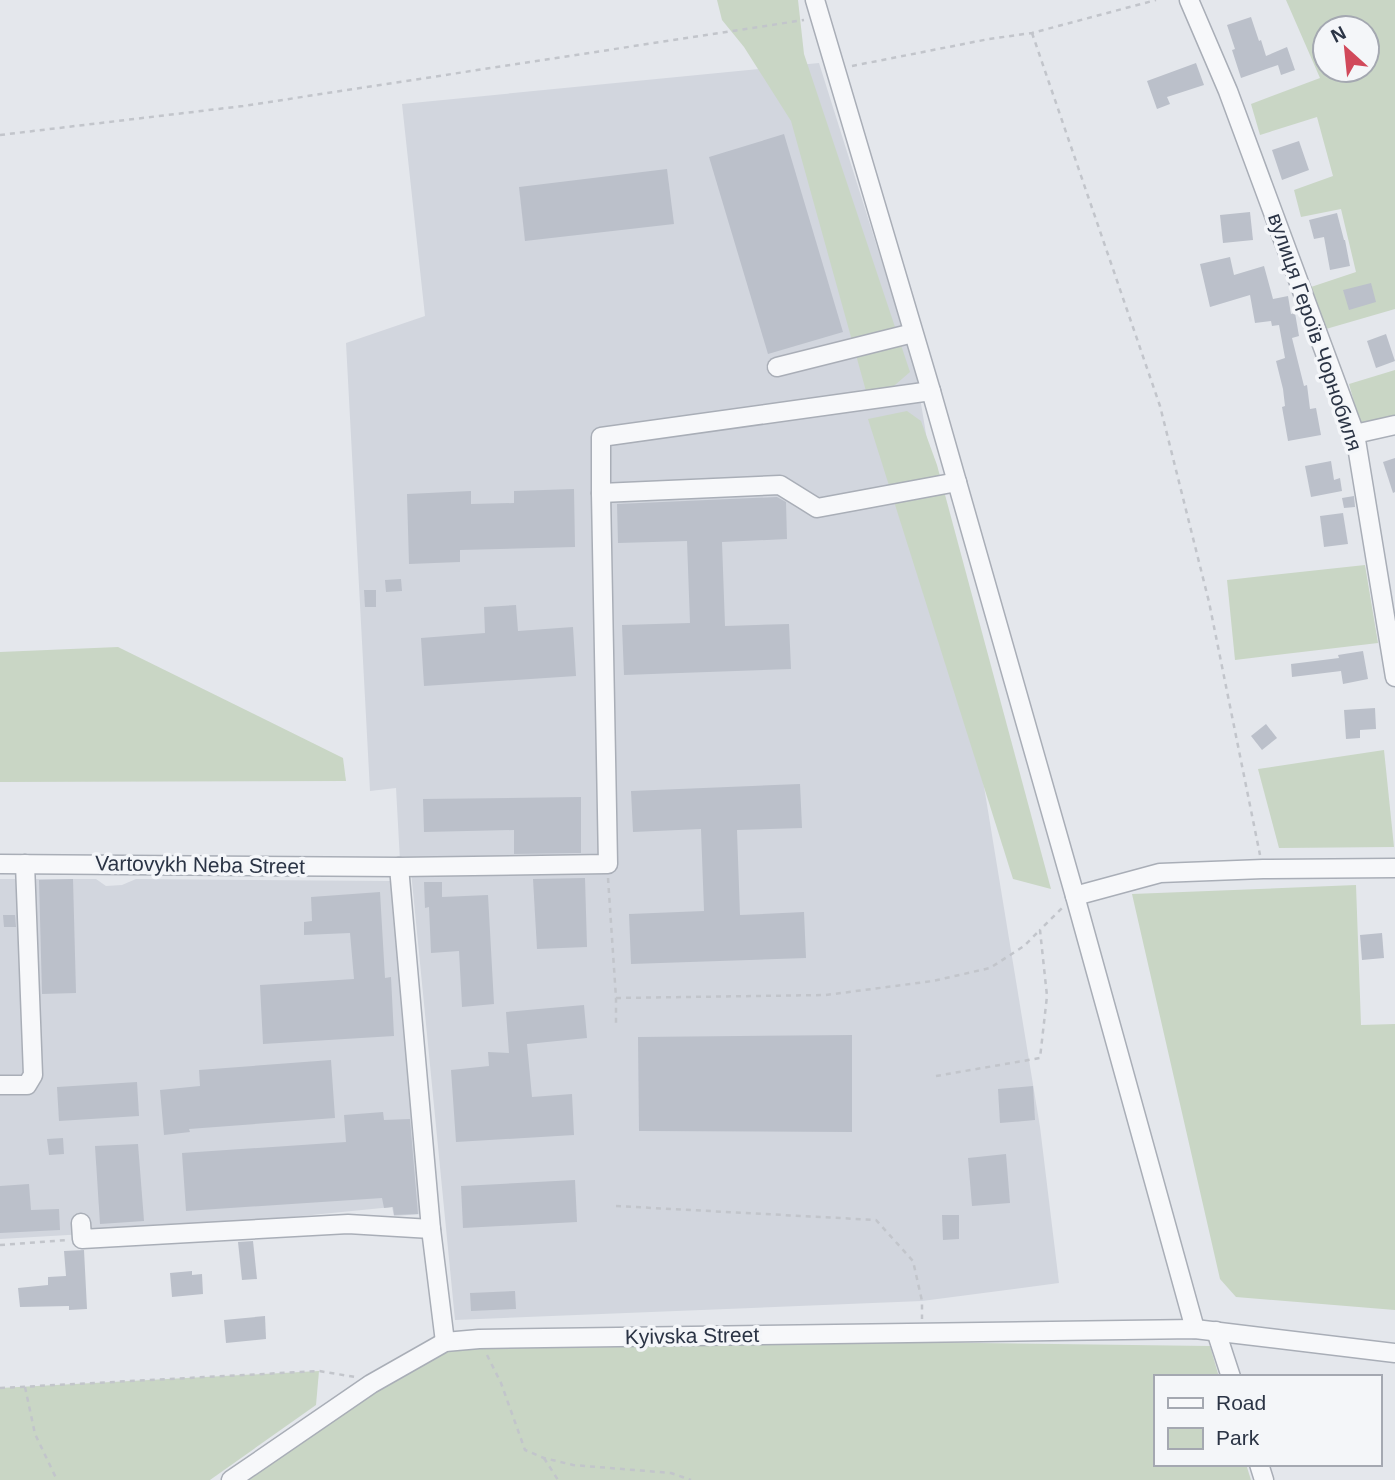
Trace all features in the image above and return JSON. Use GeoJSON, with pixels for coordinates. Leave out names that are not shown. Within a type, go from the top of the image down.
{"type":"FeatureCollection","features":[{"type":"Feature","properties":{"kind":"street","name":"вулиця Героїв Чорнобиля"},"geometry":{"type":"LineString","coordinates":[[1189,0],[1228,91],[1355,435],[1395,677]]}},
{"type":"Feature","properties":{"kind":"street"},"geometry":{"type":"LineString","coordinates":[[816,4],[931,391],[1195,1329]]}},
{"type":"Feature","properties":{"kind":"street"},"geometry":{"type":"LineString","coordinates":[[777,367],[913,333]]}},
{"type":"Feature","properties":{"kind":"street"},"geometry":{"type":"LineString","coordinates":[[608,864],[601,437],[931,391]]}},
{"type":"Feature","properties":{"kind":"street"},"geometry":{"type":"LineString","coordinates":[[1355,435],[1395,425]]}},
{"type":"Feature","properties":{"kind":"street"},"geometry":{"type":"LineString","coordinates":[[601,493],[780,485],[817,508],[957,482]]}},
{"type":"Feature","properties":{"kind":"street","name":"Vartovykh Neba Street"},"geometry":{"type":"LineString","coordinates":[[0,864],[399,867],[608,864]]}},
{"type":"Feature","properties":{"kind":"street"},"geometry":{"type":"LineString","coordinates":[[0,1085],[27,1085],[33,1075],[24,864]]}},
{"type":"Feature","properties":{"kind":"street"},"geometry":{"type":"LineString","coordinates":[[399,867],[431,1229],[445,1342]]}},
{"type":"Feature","properties":{"kind":"street"},"geometry":{"type":"LineString","coordinates":[[1075,896],[1160,873],[1395,868]]}},
{"type":"Feature","properties":{"kind":"street"},"geometry":{"type":"LineString","coordinates":[[81,1231],[348,1224],[431,1229]]}},
{"type":"Feature","properties":{"kind":"street","name":"Kyivska Street"},"geometry":{"type":"LineString","coordinates":[[230,1480],[371,1384],[445,1342],[479,1339],[1195,1329],[1395,1353]]}},
{"type":"Feature","properties":{"kind":"street"},"geometry":{"type":"LineString","coordinates":[[1216,1331],[1230,1375]]}},
{"type":"Feature","properties":{"kind":"path"},"geometry":{"type":"LineString","coordinates":[[835,70],[1032,33],[1156,0]]}},
{"type":"Feature","properties":{"kind":"path"},"geometry":{"type":"LineString","coordinates":[[0,135],[243,106],[803,21],[816,4]]}},
{"type":"Feature","properties":{"kind":"path"},"geometry":{"type":"LineString","coordinates":[[1032,33],[1160,407],[1209,602],[1263,869]]}},
{"type":"Feature","properties":{"kind":"path"},"geometry":{"type":"LineString","coordinates":[[608,864],[616,1025]]}},
{"type":"Feature","properties":{"kind":"path"},"geometry":{"type":"LineString","coordinates":[[616,998],[826,995],[933,981],[990,968],[1024,946],[1075,896]]}},
{"type":"Feature","properties":{"kind":"path"},"geometry":{"type":"LineString","coordinates":[[936,1076],[1040,1058],[1047,996],[1040,930]]}},
{"type":"Feature","properties":{"kind":"path"},"geometry":{"type":"LineString","coordinates":[[617,1206],[876,1220],[913,1261],[922,1301],[923,1332]]}},
{"type":"Feature","properties":{"kind":"path"},"geometry":{"type":"LineString","coordinates":[[0,1245],[81,1231]]}},
{"type":"Feature","properties":{"kind":"path"},"geometry":{"type":"LineString","coordinates":[[479,1339],[501,1383],[525,1450],[573,1465],[671,1473],[691,1480]]}},
{"type":"Feature","properties":{"kind":"path"},"geometry":{"type":"LineString","coordinates":[[0,1388],[319,1370],[357,1377],[371,1384]]}},
{"type":"Feature","properties":{"kind":"path"},"geometry":{"type":"LineString","coordinates":[[25,1387],[35,1434],[57,1480]]}},
{"type":"Feature","properties":{"kind":"path"},"geometry":{"type":"LineString","coordinates":[[544,1458],[558,1480]]}},
{"type":"Feature","properties":{"kind":"shaded area"},"geometry":{"type":"Polygon","coordinates":[[[819,63],[915,367],[1040,1127],[1059,1283],[922,1301],[455,1320],[410,861],[400,861],[396,788],[370,791],[346,343],[425,316],[402,104],[819,63]]]}},
{"type":"Feature","properties":{"kind":"shaded area"},"geometry":{"type":"Polygon","coordinates":[[[0,879],[96,879],[106,886],[122,885],[136,879],[391,881],[422,1214],[394,1216],[392,1207],[170,1229],[0,1239],[0,879]]]}},
{"type":"Feature","properties":{"kind":"green space"},"geometry":{"type":"Polygon","coordinates":[[[717,0],[798,0],[804,54],[910,372],[888,391],[866,391],[791,121],[744,47],[722,20],[717,0]]]}},
{"type":"Feature","properties":{"kind":"green space"},"geometry":{"type":"Polygon","coordinates":[[[1286,0],[1395,0],[1395,309],[1326,329],[1311,287],[1356,272],[1341,209],[1301,217],[1294,190],[1333,176],[1317,117],[1260,135],[1251,104],[1311,81],[1311,84],[1381,84],[1381,14],[1311,14],[1311,57],[1286,0]]]}},
{"type":"Feature","properties":{"kind":"green space"},"geometry":{"type":"Polygon","coordinates":[[[1395,370],[1395,418],[1361,427],[1349,384],[1395,370]]]}},
{"type":"Feature","properties":{"kind":"green space"},"geometry":{"type":"Polygon","coordinates":[[[907,411],[921,421],[937,465],[1051,889],[1013,879],[868,419],[907,411]]]}},
{"type":"Feature","properties":{"kind":"green space"},"geometry":{"type":"Polygon","coordinates":[[[1365,565],[1378,643],[1235,660],[1227,580],[1365,565]]]}},
{"type":"Feature","properties":{"kind":"green space"},"geometry":{"type":"Polygon","coordinates":[[[118,647],[343,758],[346,781],[0,782],[0,652],[118,647]]]}},
{"type":"Feature","properties":{"kind":"green space"},"geometry":{"type":"Polygon","coordinates":[[[1384,750],[1394,847],[1279,848],[1258,769],[1384,750]]]}},
{"type":"Feature","properties":{"kind":"green space"},"geometry":{"type":"Polygon","coordinates":[[[1356,885],[1361,1025],[1395,1024],[1395,1310],[1236,1297],[1220,1279],[1132,894],[1356,885]]]}},
{"type":"Feature","properties":{"kind":"green space"},"geometry":{"type":"Polygon","coordinates":[[[503,1337],[1210,1346],[1218,1375],[1154,1375],[1154,1466],[1247,1466],[1251,1480],[233,1480],[445,1342],[503,1337]]]}},
{"type":"Feature","properties":{"kind":"green space"},"geometry":{"type":"Polygon","coordinates":[[[319,1371],[316,1405],[210,1480],[0,1480],[0,1388],[319,1371]]]}},
{"type":"Feature","properties":{"kind":"building"},"geometry":{"type":"Polygon","coordinates":[[[1251,17],[1266,56],[1287,47],[1295,70],[1281,75],[1278,65],[1241,78],[1227,25],[1251,17]]]}},
{"type":"Feature","properties":{"kind":"building"},"geometry":{"type":"Polygon","coordinates":[[[1196,63],[1204,85],[1167,97],[1170,104],[1157,109],[1147,81],[1196,63]]]}},
{"type":"Feature","properties":{"kind":"building"},"geometry":{"type":"Polygon","coordinates":[[[784,134],[843,332],[768,354],[709,157],[784,134]]]}},
{"type":"Feature","properties":{"kind":"building"},"geometry":{"type":"Polygon","coordinates":[[[1299,141],[1309,170],[1282,180],[1272,150],[1299,141]]]}},
{"type":"Feature","properties":{"kind":"building"},"geometry":{"type":"Polygon","coordinates":[[[667,169],[674,224],[525,241],[519,187],[667,169]]]}},
{"type":"Feature","properties":{"kind":"building"},"geometry":{"type":"Polygon","coordinates":[[[1250,212],[1253,240],[1223,243],[1220,215],[1250,212]]]}},
{"type":"Feature","properties":{"kind":"building"},"geometry":{"type":"Polygon","coordinates":[[[1337,213],[1350,266],[1330,270],[1324,237],[1314,239],[1309,220],[1337,213]]]}},
{"type":"Feature","properties":{"kind":"building"},"geometry":{"type":"Polygon","coordinates":[[[1230,257],[1234,275],[1264,266],[1273,299],[1288,296],[1291,314],[1295,313],[1299,336],[1292,338],[1304,386],[1307,385],[1310,409],[1316,408],[1321,435],[1288,441],[1282,407],[1285,406],[1283,389],[1276,361],[1285,358],[1279,325],[1272,326],[1271,321],[1255,323],[1250,295],[1210,307],[1200,264],[1230,257]]]}},
{"type":"Feature","properties":{"kind":"building"},"geometry":{"type":"Polygon","coordinates":[[[1371,283],[1376,302],[1349,310],[1343,290],[1371,283]]]}},
{"type":"Feature","properties":{"kind":"building"},"geometry":{"type":"Polygon","coordinates":[[[1386,334],[1395,361],[1376,368],[1367,341],[1386,334]]]}},
{"type":"Feature","properties":{"kind":"building"},"geometry":{"type":"Polygon","coordinates":[[[1395,458],[1395,492],[1393,493],[1383,462],[1395,458]]]}},
{"type":"Feature","properties":{"kind":"building"},"geometry":{"type":"Polygon","coordinates":[[[1331,461],[1334,480],[1340,478],[1342,491],[1311,497],[1305,466],[1331,461]]]}},
{"type":"Feature","properties":{"kind":"building"},"geometry":{"type":"Polygon","coordinates":[[[574,489],[575,547],[460,550],[460,562],[409,564],[407,494],[471,491],[471,504],[514,503],[514,491],[574,489]]]}},
{"type":"Feature","properties":{"kind":"building"},"geometry":{"type":"Polygon","coordinates":[[[1354,496],[1355,507],[1344,508],[1342,498],[1354,496]]]}},
{"type":"Feature","properties":{"kind":"building"},"geometry":{"type":"Polygon","coordinates":[[[777,497],[786,502],[787,539],[722,542],[725,626],[789,624],[791,669],[624,675],[622,625],[690,623],[687,541],[618,543],[617,504],[777,497]]]}},
{"type":"Feature","properties":{"kind":"building"},"geometry":{"type":"Polygon","coordinates":[[[1343,513],[1348,544],[1324,547],[1320,516],[1343,513]]]}},
{"type":"Feature","properties":{"kind":"building"},"geometry":{"type":"Polygon","coordinates":[[[401,579],[402,591],[386,592],[385,580],[401,579]]]}},
{"type":"Feature","properties":{"kind":"building"},"geometry":{"type":"Polygon","coordinates":[[[364,590],[376,590],[376,607],[365,607],[364,590]]]}},
{"type":"Feature","properties":{"kind":"building"},"geometry":{"type":"Polygon","coordinates":[[[516,605],[518,631],[573,627],[576,676],[424,686],[421,638],[485,633],[484,607],[516,605]]]}},
{"type":"Feature","properties":{"kind":"building"},"geometry":{"type":"Polygon","coordinates":[[[1363,651],[1368,679],[1343,684],[1341,671],[1292,677],[1291,664],[1339,658],[1338,655],[1363,651]]]}},
{"type":"Feature","properties":{"kind":"building"},"geometry":{"type":"Polygon","coordinates":[[[1375,708],[1376,729],[1360,730],[1360,738],[1346,739],[1344,710],[1375,708]]]}},
{"type":"Feature","properties":{"kind":"building"},"geometry":{"type":"Polygon","coordinates":[[[1266,724],[1277,738],[1262,750],[1251,736],[1266,724]]]}},
{"type":"Feature","properties":{"kind":"building"},"geometry":{"type":"Polygon","coordinates":[[[800,784],[802,828],[737,830],[740,915],[804,912],[806,958],[631,964],[629,914],[704,911],[701,829],[633,832],[631,791],[800,784]]]}},
{"type":"Feature","properties":{"kind":"building"},"geometry":{"type":"Polygon","coordinates":[[[581,797],[581,853],[514,854],[514,830],[424,832],[423,799],[581,797]]]}},
{"type":"Feature","properties":{"kind":"building"},"geometry":{"type":"Polygon","coordinates":[[[585,878],[587,947],[537,949],[533,879],[585,878]]]}},
{"type":"Feature","properties":{"kind":"building"},"geometry":{"type":"Polygon","coordinates":[[[73,879],[76,993],[42,994],[39,880],[73,879]]]}},
{"type":"Feature","properties":{"kind":"building"},"geometry":{"type":"Polygon","coordinates":[[[424,882],[442,882],[442,897],[488,895],[494,1004],[462,1007],[459,951],[431,953],[429,907],[425,908],[424,882]]]}},
{"type":"Feature","properties":{"kind":"building"},"geometry":{"type":"Polygon","coordinates":[[[380,892],[385,978],[391,977],[394,1036],[263,1044],[260,985],[354,979],[350,933],[304,935],[304,922],[312,921],[311,897],[380,892]]]}},
{"type":"Feature","properties":{"kind":"building"},"geometry":{"type":"Polygon","coordinates":[[[3,915],[15,915],[16,927],[4,927],[3,915]]]}},
{"type":"Feature","properties":{"kind":"building"},"geometry":{"type":"Polygon","coordinates":[[[1382,933],[1384,958],[1362,960],[1360,935],[1382,933]]]}},
{"type":"Feature","properties":{"kind":"building"},"geometry":{"type":"Polygon","coordinates":[[[584,1005],[587,1038],[527,1044],[532,1097],[572,1094],[574,1135],[456,1142],[451,1070],[489,1066],[488,1052],[509,1053],[506,1012],[584,1005]]]}},
{"type":"Feature","properties":{"kind":"building"},"geometry":{"type":"Polygon","coordinates":[[[852,1035],[852,1132],[639,1131],[638,1037],[852,1035]]]}},
{"type":"Feature","properties":{"kind":"building"},"geometry":{"type":"Polygon","coordinates":[[[331,1060],[335,1118],[189,1129],[190,1132],[164,1135],[160,1090],[200,1086],[199,1070],[331,1060]]]}},
{"type":"Feature","properties":{"kind":"building"},"geometry":{"type":"Polygon","coordinates":[[[137,1082],[139,1116],[59,1121],[57,1087],[137,1082]]]}},
{"type":"Feature","properties":{"kind":"building"},"geometry":{"type":"Polygon","coordinates":[[[1033,1086],[1035,1120],[1000,1123],[998,1089],[1033,1086]]]}},
{"type":"Feature","properties":{"kind":"building"},"geometry":{"type":"Polygon","coordinates":[[[383,1112],[384,1120],[410,1119],[418,1214],[394,1215],[393,1207],[384,1208],[382,1198],[186,1211],[182,1153],[346,1142],[344,1115],[383,1112]]]}},
{"type":"Feature","properties":{"kind":"building"},"geometry":{"type":"Polygon","coordinates":[[[63,1138],[64,1154],[49,1155],[47,1139],[63,1138]]]}},
{"type":"Feature","properties":{"kind":"building"},"geometry":{"type":"Polygon","coordinates":[[[138,1144],[144,1221],[100,1224],[95,1146],[138,1144]]]}},
{"type":"Feature","properties":{"kind":"building"},"geometry":{"type":"Polygon","coordinates":[[[1006,1154],[1010,1203],[972,1206],[968,1158],[1006,1154]]]}},
{"type":"Feature","properties":{"kind":"building"},"geometry":{"type":"Polygon","coordinates":[[[575,1180],[577,1222],[463,1228],[461,1186],[575,1180]]]}},
{"type":"Feature","properties":{"kind":"building"},"geometry":{"type":"Polygon","coordinates":[[[29,1184],[31,1210],[59,1209],[60,1230],[0,1233],[0,1186],[29,1184]]]}},
{"type":"Feature","properties":{"kind":"building"},"geometry":{"type":"Polygon","coordinates":[[[942,1215],[959,1215],[959,1239],[943,1240],[942,1215]]]}},
{"type":"Feature","properties":{"kind":"building"},"geometry":{"type":"Polygon","coordinates":[[[253,1241],[257,1279],[242,1280],[238,1242],[253,1241]]]}},
{"type":"Feature","properties":{"kind":"building"},"geometry":{"type":"Polygon","coordinates":[[[84,1250],[87,1309],[69,1310],[69,1306],[20,1307],[18,1288],[48,1285],[48,1277],[66,1276],[64,1251],[84,1250]]]}},
{"type":"Feature","properties":{"kind":"building"},"geometry":{"type":"Polygon","coordinates":[[[192,1271],[192,1275],[202,1274],[203,1294],[172,1297],[170,1273],[192,1271]]]}},
{"type":"Feature","properties":{"kind":"building"},"geometry":{"type":"Polygon","coordinates":[[[515,1291],[516,1309],[471,1311],[470,1293],[515,1291]]]}},
{"type":"Feature","properties":{"kind":"building"},"geometry":{"type":"Polygon","coordinates":[[[265,1316],[266,1339],[226,1343],[224,1320],[265,1316]]]}}]}
